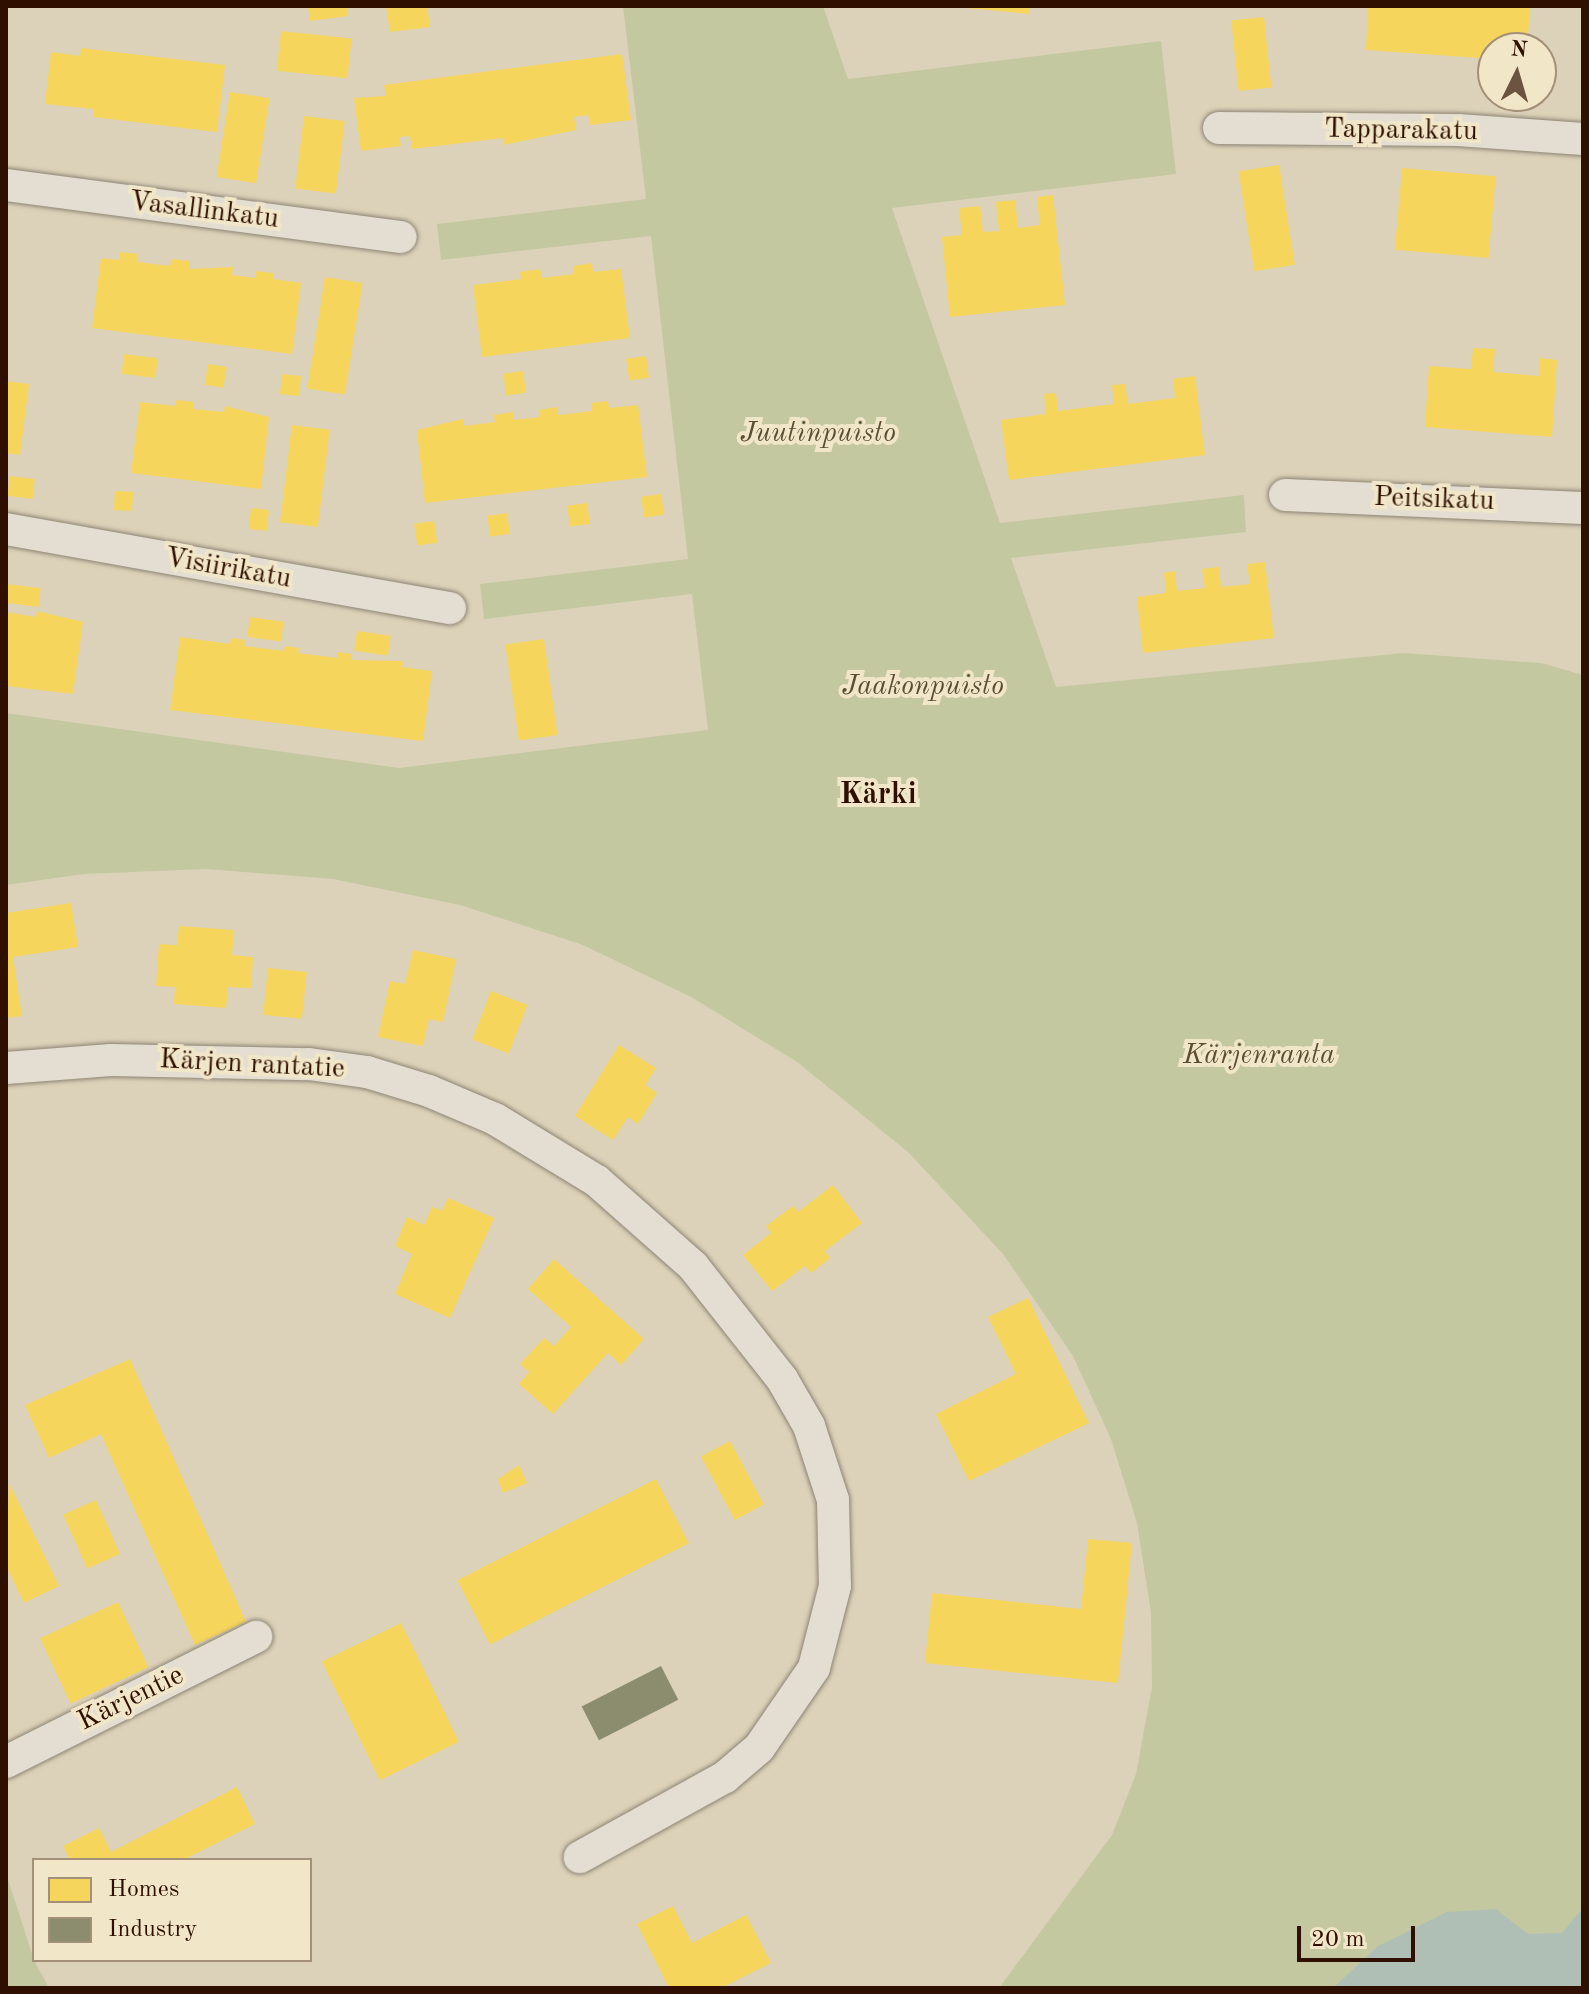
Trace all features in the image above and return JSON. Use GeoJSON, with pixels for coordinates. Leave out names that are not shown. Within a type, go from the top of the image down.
{"type":"FeatureCollection","features":[{"type":"Feature","properties":{"kind":"street","name":"Tapparakatu"},"geometry":{"type":"LineString","coordinates":[[1219,128],[1458,130],[1583,139]]}},
{"type":"Feature","properties":{"kind":"street","name":"Vasallinkatu"},"geometry":{"type":"LineString","coordinates":[[6,185],[401,237]]}},
{"type":"Feature","properties":{"kind":"street","name":"Peitsikatu"},"geometry":{"type":"LineString","coordinates":[[1285,495],[1583,508]]}},
{"type":"Feature","properties":{"kind":"street","name":"Visiirikatu"},"geometry":{"type":"LineString","coordinates":[[6,529],[450,608]]}},
{"type":"Feature","properties":{"kind":"street","name":"Kärjen rantatie"},"geometry":{"type":"LineString","coordinates":[[6,1068],[111,1060],[309,1064],[367,1072],[429,1091],[495,1119],[597,1181],[693,1266],[782,1379],[814,1438],[833,1500],[835,1586],[814,1668],[759,1748],[725,1777],[580,1857]]}},
{"type":"Feature","properties":{"kind":"street","name":"Kärjentie"},"geometry":{"type":"LineString","coordinates":[[6,1762],[256,1637]]}},
{"type":"Feature","properties":{"kind":"green space","name":"Kärjenranta"},"geometry":{"type":"Polygon","coordinates":[[[623,6],[823,6],[848,79],[1161,41],[1176,174],[892,208],[1000,523],[1244,495],[1246,532],[1011,558],[1056,687],[1404,653],[1541,663],[1583,675],[1583,1915],[1548,1988],[999,1988],[1112,1835],[1136,1774],[1152,1687],[1151,1613],[1137,1523],[1111,1439],[1073,1356],[1003,1254],[908,1152],[797,1062],[693,998],[583,945],[460,905],[333,879],[206,869],[84,874],[6,885],[6,713],[399,768],[708,730],[692,594],[484,619],[480,584],[688,559],[651,236],[441,260],[437,224],[646,199],[623,6]]]}},
{"type":"Feature","properties":{"kind":"green space"},"geometry":{"type":"Polygon","coordinates":[[[6,1873],[32,1962],[35,1962],[49,1988],[6,1988],[6,1873]]]}},
{"type":"Feature","properties":{"kind":"shaded area"},"geometry":{"type":"Polygon","coordinates":[[[1583,1908],[1583,1988],[1333,1988],[1378,1946],[1447,1912],[1496,1909],[1528,1934],[1562,1933],[1583,1908]]]}},
{"type":"Feature","properties":{"kind":"building: Homes"},"geometry":{"type":"Polygon","coordinates":[[[308,6],[347,6],[348,16],[310,21],[308,6]]]}},
{"type":"Feature","properties":{"kind":"building: Homes"},"geometry":{"type":"Polygon","coordinates":[[[386,6],[427,6],[430,27],[390,32],[386,6]]]}},
{"type":"Feature","properties":{"kind":"building: Homes"},"geometry":{"type":"Polygon","coordinates":[[[945,6],[1030,6],[1030,14],[945,6]]]}},
{"type":"Feature","properties":{"kind":"building: Homes"},"geometry":{"type":"Polygon","coordinates":[[[1368,6],[1530,6],[1528,32],[1477,32],[1477,58],[1366,50],[1368,6]]]}},
{"type":"Feature","properties":{"kind":"building: Homes"},"geometry":{"type":"Polygon","coordinates":[[[1264,17],[1271,88],[1239,91],[1231,20],[1264,17]]]}},
{"type":"Feature","properties":{"kind":"building: Homes"},"geometry":{"type":"Polygon","coordinates":[[[281,31],[352,38],[347,78],[277,71],[281,31]]]}},
{"type":"Feature","properties":{"kind":"building: Homes"},"geometry":{"type":"Polygon","coordinates":[[[81,48],[225,65],[217,132],[93,117],[94,109],[45,104],[51,52],[80,56],[81,48]]]}},
{"type":"Feature","properties":{"kind":"building: Homes"},"geometry":{"type":"Polygon","coordinates":[[[622,54],[631,120],[590,125],[588,115],[574,117],[576,130],[503,145],[503,138],[412,149],[410,136],[399,137],[401,146],[361,151],[354,98],[386,96],[384,85],[622,54]]]}},
{"type":"Feature","properties":{"kind":"building: Homes"},"geometry":{"type":"Polygon","coordinates":[[[230,92],[270,98],[256,183],[217,177],[230,92]]]}},
{"type":"Feature","properties":{"kind":"building: Homes"},"geometry":{"type":"Polygon","coordinates":[[[304,116],[345,121],[336,193],[295,188],[304,116]]]}},
{"type":"Feature","properties":{"kind":"building: Homes"},"geometry":{"type":"Polygon","coordinates":[[[1279,165],[1295,265],[1254,271],[1239,171],[1279,165]]]}},
{"type":"Feature","properties":{"kind":"building: Homes"},"geometry":{"type":"Polygon","coordinates":[[[1402,168],[1496,176],[1488,258],[1395,250],[1402,168]]]}},
{"type":"Feature","properties":{"kind":"building: Homes"},"geometry":{"type":"Polygon","coordinates":[[[1053,195],[1065,305],[950,317],[942,237],[962,235],[959,208],[980,206],[983,232],[999,231],[996,202],[1015,200],[1018,228],[1040,225],[1037,197],[1053,195]]]}},
{"type":"Feature","properties":{"kind":"building: Homes"},"geometry":{"type":"Polygon","coordinates":[[[120,252],[138,254],[137,262],[170,266],[171,259],[190,261],[189,269],[233,267],[232,275],[255,278],[256,271],[273,273],[273,279],[301,283],[292,354],[92,328],[101,258],[119,260],[120,252]]]}},
{"type":"Feature","properties":{"kind":"building: Homes"},"geometry":{"type":"Polygon","coordinates":[[[592,263],[593,272],[621,269],[630,338],[482,357],[473,285],[521,279],[520,272],[540,269],[542,278],[574,274],[573,266],[592,263]]]}},
{"type":"Feature","properties":{"kind":"building: Homes"},"geometry":{"type":"Polygon","coordinates":[[[325,277],[363,283],[345,395],[307,389],[325,277]]]}},
{"type":"Feature","properties":{"kind":"building: Homes"},"geometry":{"type":"Polygon","coordinates":[[[1473,348],[1495,349],[1493,372],[1539,376],[1540,358],[1557,360],[1552,437],[1425,427],[1429,366],[1471,369],[1473,348]]]}},
{"type":"Feature","properties":{"kind":"building: Homes"},"geometry":{"type":"Polygon","coordinates":[[[124,354],[158,358],[155,378],[122,374],[124,354]]]}},
{"type":"Feature","properties":{"kind":"building: Homes"},"geometry":{"type":"Polygon","coordinates":[[[646,356],[649,378],[629,381],[626,359],[646,356]]]}},
{"type":"Feature","properties":{"kind":"building: Homes"},"geometry":{"type":"Polygon","coordinates":[[[208,364],[227,367],[223,388],[205,385],[208,364]]]}},
{"type":"Feature","properties":{"kind":"building: Homes"},"geometry":{"type":"Polygon","coordinates":[[[523,371],[526,393],[506,396],[503,374],[523,371]]]}},
{"type":"Feature","properties":{"kind":"building: Homes"},"geometry":{"type":"Polygon","coordinates":[[[282,374],[301,376],[299,396],[280,394],[282,374]]]}},
{"type":"Feature","properties":{"kind":"building: Homes"},"geometry":{"type":"Polygon","coordinates":[[[1195,376],[1205,455],[1009,480],[1001,420],[1046,414],[1044,394],[1056,393],[1058,411],[1114,404],[1112,385],[1125,384],[1128,404],[1175,398],[1173,379],[1195,376]]]}},
{"type":"Feature","properties":{"kind":"building: Homes"},"geometry":{"type":"Polygon","coordinates":[[[6,381],[29,384],[20,455],[6,453],[6,381]]]}},
{"type":"Feature","properties":{"kind":"building: Homes"},"geometry":{"type":"Polygon","coordinates":[[[176,400],[194,402],[193,409],[224,412],[225,406],[269,417],[261,489],[131,473],[140,402],[175,406],[176,400]]]}},
{"type":"Feature","properties":{"kind":"building: Homes"},"geometry":{"type":"Polygon","coordinates":[[[608,401],[609,408],[638,405],[647,477],[425,503],[417,430],[463,419],[464,426],[495,422],[494,415],[513,412],[514,420],[540,417],[539,410],[557,407],[558,415],[592,411],[591,403],[608,401]]]}},
{"type":"Feature","properties":{"kind":"building: Homes"},"geometry":{"type":"Polygon","coordinates":[[[292,425],[330,430],[318,527],[280,522],[292,425]]]}},
{"type":"Feature","properties":{"kind":"building: Homes"},"geometry":{"type":"Polygon","coordinates":[[[10,476],[35,479],[32,499],[8,496],[10,476]]]}},
{"type":"Feature","properties":{"kind":"building: Homes"},"geometry":{"type":"Polygon","coordinates":[[[115,491],[133,492],[132,511],[114,510],[115,491]]]}},
{"type":"Feature","properties":{"kind":"building: Homes"},"geometry":{"type":"Polygon","coordinates":[[[661,494],[664,515],[644,518],[641,497],[661,494]]]}},
{"type":"Feature","properties":{"kind":"building: Homes"},"geometry":{"type":"Polygon","coordinates":[[[587,503],[590,524],[570,527],[567,506],[587,503]]]}},
{"type":"Feature","properties":{"kind":"building: Homes"},"geometry":{"type":"Polygon","coordinates":[[[251,508],[269,510],[267,531],[249,529],[251,508]]]}},
{"type":"Feature","properties":{"kind":"building: Homes"},"geometry":{"type":"Polygon","coordinates":[[[507,513],[510,534],[490,537],[487,516],[507,513]]]}},
{"type":"Feature","properties":{"kind":"building: Homes"},"geometry":{"type":"Polygon","coordinates":[[[434,521],[437,543],[417,546],[414,524],[434,521]]]}},
{"type":"Feature","properties":{"kind":"building: Homes"},"geometry":{"type":"Polygon","coordinates":[[[1265,562],[1274,638],[1143,653],[1137,597],[1166,593],[1164,573],[1175,571],[1177,591],[1205,588],[1202,569],[1219,567],[1221,587],[1250,584],[1247,564],[1265,562]]]}},
{"type":"Feature","properties":{"kind":"building: Homes"},"geometry":{"type":"Polygon","coordinates":[[[7,584],[41,588],[38,607],[6,603],[7,584]]]}},
{"type":"Feature","properties":{"kind":"building: Homes"},"geometry":{"type":"Polygon","coordinates":[[[37,611],[83,622],[73,694],[6,686],[6,612],[36,617],[37,611]]]}},
{"type":"Feature","properties":{"kind":"building: Homes"},"geometry":{"type":"Polygon","coordinates":[[[250,617],[284,622],[281,642],[247,637],[250,617]]]}},
{"type":"Feature","properties":{"kind":"building: Homes"},"geometry":{"type":"Polygon","coordinates":[[[357,631],[391,636],[388,656],[354,651],[357,631]]]}},
{"type":"Feature","properties":{"kind":"building: Homes"},"geometry":{"type":"Polygon","coordinates":[[[180,637],[230,644],[231,638],[245,640],[244,646],[284,651],[285,646],[299,648],[298,653],[338,658],[338,652],[352,654],[351,660],[403,661],[402,667],[432,671],[423,741],[170,710],[180,637]]]}},
{"type":"Feature","properties":{"kind":"building: Homes"},"geometry":{"type":"Polygon","coordinates":[[[544,639],[557,735],[519,740],[505,644],[544,639]]]}},
{"type":"Feature","properties":{"kind":"building: Homes"},"geometry":{"type":"Polygon","coordinates":[[[71,903],[78,947],[13,957],[22,1016],[6,1018],[6,913],[71,903]]]}},
{"type":"Feature","properties":{"kind":"building: Homes"},"geometry":{"type":"Polygon","coordinates":[[[179,926],[234,930],[232,955],[253,957],[251,988],[228,987],[226,1008],[174,1004],[175,987],[156,986],[159,944],[177,945],[179,926]]]}},
{"type":"Feature","properties":{"kind":"building: Homes"},"geometry":{"type":"Polygon","coordinates":[[[413,950],[456,959],[443,1022],[429,1019],[423,1046],[378,1037],[390,981],[405,984],[413,950]]]}},
{"type":"Feature","properties":{"kind":"building: Homes"},"geometry":{"type":"Polygon","coordinates":[[[268,968],[307,972],[302,1019],[263,1015],[268,968]]]}},
{"type":"Feature","properties":{"kind":"building: Homes"},"geometry":{"type":"Polygon","coordinates":[[[491,991],[527,1005],[509,1054],[472,1040],[491,991]]]}},
{"type":"Feature","properties":{"kind":"building: Homes"},"geometry":{"type":"Polygon","coordinates":[[[619,1045],[656,1068],[645,1085],[657,1093],[638,1124],[628,1117],[613,1140],[575,1116],[619,1045]]]}},
{"type":"Feature","properties":{"kind":"building: Homes"},"geometry":{"type":"Polygon","coordinates":[[[833,1185],[862,1223],[825,1251],[830,1258],[811,1273],[805,1266],[772,1291],[743,1255],[771,1233],[766,1226],[793,1206],[798,1212],[833,1185]]]}},
{"type":"Feature","properties":{"kind":"building: Homes"},"geometry":{"type":"Polygon","coordinates":[[[448,1198],[494,1218],[450,1318],[395,1294],[412,1254],[395,1246],[407,1217],[424,1225],[432,1207],[442,1211],[448,1198]]]}},
{"type":"Feature","properties":{"kind":"building: Homes"},"geometry":{"type":"Polygon","coordinates":[[[554,1259],[644,1339],[621,1365],[608,1353],[553,1414],[519,1384],[529,1372],[520,1364],[544,1338],[554,1346],[571,1327],[528,1289],[554,1259]]]}},
{"type":"Feature","properties":{"kind":"building: Homes"},"geometry":{"type":"Polygon","coordinates":[[[1028,1298],[1089,1423],[969,1481],[936,1414],[1016,1374],[988,1317],[1028,1298]]]}},
{"type":"Feature","properties":{"kind":"building: Homes"},"geometry":{"type":"Polygon","coordinates":[[[130,1359],[246,1622],[195,1645],[101,1434],[49,1458],[25,1405],[130,1359]]]}},
{"type":"Feature","properties":{"kind":"building: Homes"},"geometry":{"type":"Polygon","coordinates":[[[730,1441],[764,1505],[735,1520],[701,1456],[730,1441]]]}},
{"type":"Feature","properties":{"kind":"building: Homes"},"geometry":{"type":"Polygon","coordinates":[[[519,1465],[527,1483],[503,1493],[498,1479],[519,1465]]]}},
{"type":"Feature","properties":{"kind":"building: Homes"},"geometry":{"type":"Polygon","coordinates":[[[656,1479],[689,1543],[490,1644],[457,1580],[656,1479]]]}},
{"type":"Feature","properties":{"kind":"building: Homes"},"geometry":{"type":"Polygon","coordinates":[[[9,1483],[59,1586],[24,1603],[6,1566],[9,1483]]]}},
{"type":"Feature","properties":{"kind":"building: Homes"},"geometry":{"type":"Polygon","coordinates":[[[96,1500],[120,1554],[87,1569],[63,1515],[96,1500]]]}},
{"type":"Feature","properties":{"kind":"building: Homes"},"geometry":{"type":"Polygon","coordinates":[[[1088,1539],[1132,1543],[1118,1683],[925,1663],[932,1593],[1081,1609],[1088,1539]]]}},
{"type":"Feature","properties":{"kind":"building: Homes"},"geometry":{"type":"Polygon","coordinates":[[[118,1602],[148,1667],[70,1704],[40,1638],[118,1602]]]}},
{"type":"Feature","properties":{"kind":"building: Homes"},"geometry":{"type":"Polygon","coordinates":[[[401,1623],[459,1742],[380,1780],[322,1662],[401,1623]]]}},
{"type":"Feature","properties":{"kind":"building: Homes"},"geometry":{"type":"Polygon","coordinates":[[[237,1787],[255,1824],[187,1858],[69,1858],[63,1846],[99,1828],[111,1852],[237,1787]]]}},
{"type":"Feature","properties":{"kind":"building: Homes"},"geometry":{"type":"Polygon","coordinates":[[[673,1906],[692,1943],[746,1915],[771,1963],[721,1988],[669,1988],[637,1924],[673,1906]]]}},
{"type":"Feature","properties":{"kind":"building: Industry"},"geometry":{"type":"Polygon","coordinates":[[[661,1666],[678,1700],[599,1740],[582,1706],[661,1666]]]}},
{"type":"Feature","properties":{"kind":"district","name":"Kärki"},"geometry":{"type":"Point","coordinates":[878,795]}},
{"type":"Feature","properties":{"kind":"park label","name":"Juutinpuisto"},"geometry":{"type":"Point","coordinates":[818,434]}},
{"type":"Feature","properties":{"kind":"park label","name":"Jaakonpuisto"},"geometry":{"type":"Point","coordinates":[923,687]}}]}
